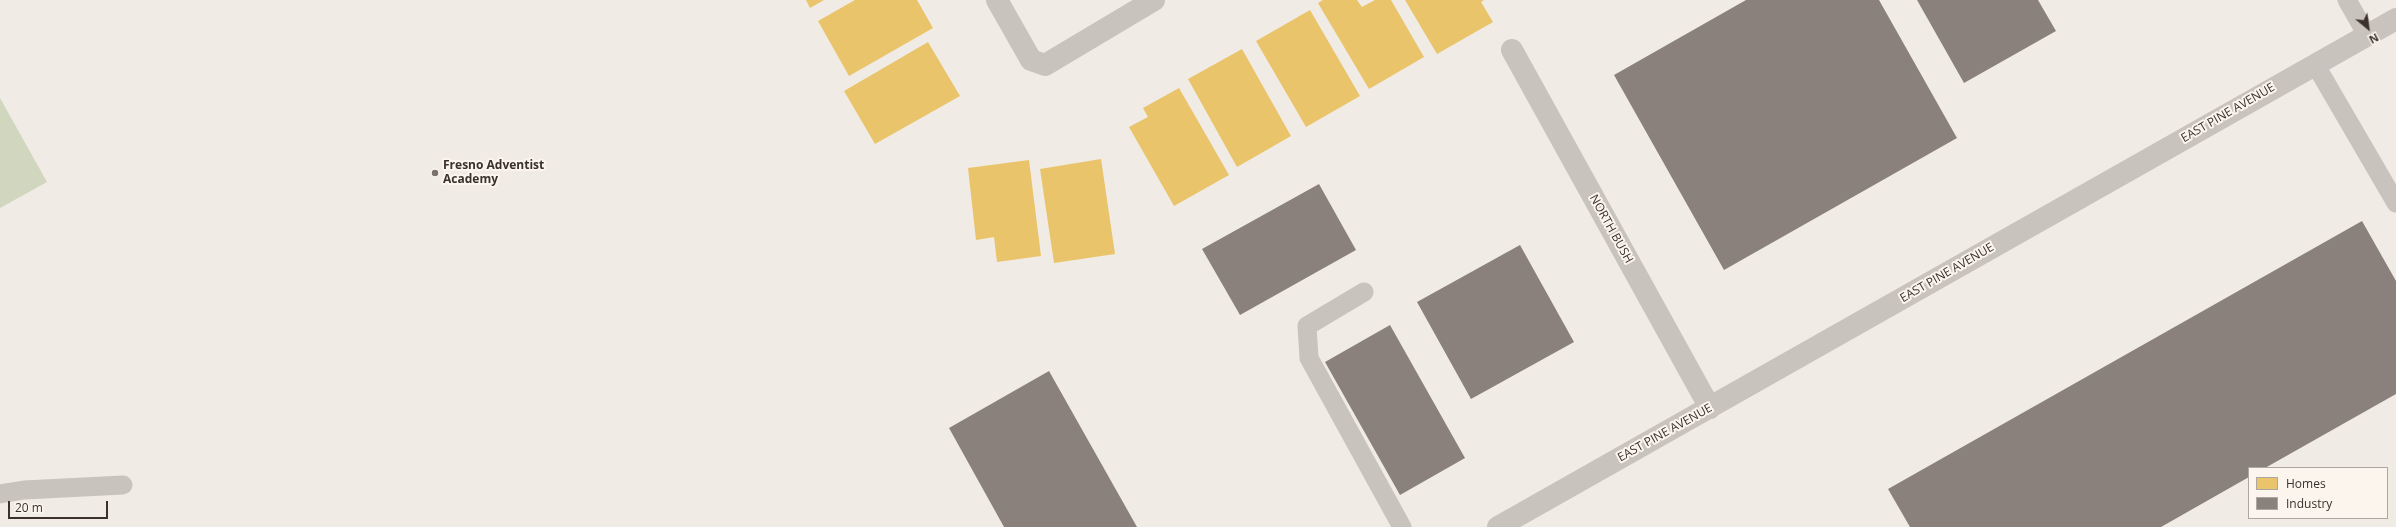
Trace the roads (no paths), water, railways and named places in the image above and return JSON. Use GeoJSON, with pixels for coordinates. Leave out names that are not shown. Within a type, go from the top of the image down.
{"type":"FeatureCollection","features":[{"type":"Feature","properties":{"kind":"street"},"geometry":{"type":"LineString","coordinates":[[997,0],[1030,60],[1045,65],[1154,0]]}},
{"type":"Feature","properties":{"kind":"street","name":"EAST PINE AVENUE"},"geometry":{"type":"LineString","coordinates":[[1498,527],[2396,19]]}},
{"type":"Feature","properties":{"kind":"street","name":"NORTH BUSH"},"geometry":{"type":"LineString","coordinates":[[1512,50],[1710,408]]}},
{"type":"Feature","properties":{"kind":"lane"},"geometry":{"type":"LineString","coordinates":[[2347,0],[2367,35]]}},
{"type":"Feature","properties":{"kind":"lane"},"geometry":{"type":"LineString","coordinates":[[2315,64],[2396,203]]}},
{"type":"Feature","properties":{"kind":"lane"},"geometry":{"type":"LineString","coordinates":[[1364,292],[1307,326],[1309,358],[1402,527]]}},
{"type":"Feature","properties":{"kind":"lane"},"geometry":{"type":"LineString","coordinates":[[0,494],[24,490],[123,485]]}},
{"type":"Feature","properties":{"kind":"place","name":"Fresno Adventist Academy"},"geometry":{"type":"Point","coordinates":[435,173]}}]}
